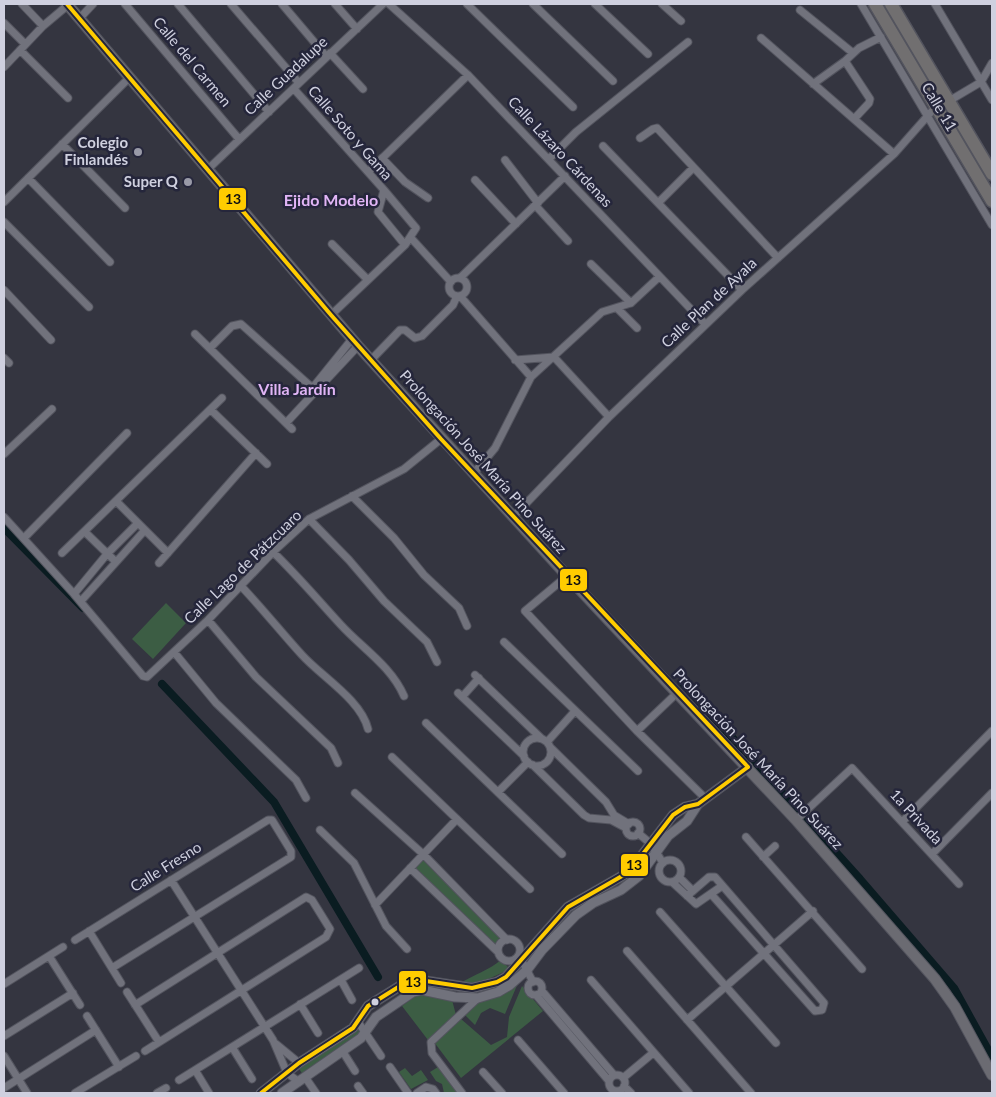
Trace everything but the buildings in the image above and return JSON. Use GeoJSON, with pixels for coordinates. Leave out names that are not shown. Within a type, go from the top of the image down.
{"type":"FeatureCollection","features":[{"type":"Feature","properties":{"kind":"highway"},"geometry":{"type":"LineString","coordinates":[[875,4],[992,201]]}},
{"type":"Feature","properties":{"kind":"highway"},"geometry":{"type":"LineString","coordinates":[[891,4],[992,174]]}},
{"type":"Feature","properties":{"kind":"main road","name":"Prolongación José María Pino Suárez"},"geometry":{"type":"LineString","coordinates":[[67,4],[128,79],[441,440],[748,767],[935,979],[954,1006],[992,1075]]}},
{"type":"Feature","properties":{"kind":"street"},"geometry":{"type":"LineString","coordinates":[[22,4],[44,26]]}},
{"type":"Feature","properties":{"kind":"street"},"geometry":{"type":"LineString","coordinates":[[4,66],[67,4]]}},
{"type":"Feature","properties":{"kind":"street"},"geometry":{"type":"LineString","coordinates":[[79,19],[93,4]]}},
{"type":"Feature","properties":{"kind":"street","name":"Calle del Carmen"},"geometry":{"type":"LineString","coordinates":[[125,4],[239,139]]}},
{"type":"Feature","properties":{"kind":"street"},"geometry":{"type":"LineString","coordinates":[[178,4],[269,112]]}},
{"type":"Feature","properties":{"kind":"street","name":"Calle Soto y Gama"},"geometry":{"type":"LineString","coordinates":[[231,4],[296,86],[384,190],[378,212],[405,244]]}},
{"type":"Feature","properties":{"kind":"street"},"geometry":{"type":"LineString","coordinates":[[282,4],[328,55],[363,89]]}},
{"type":"Feature","properties":{"kind":"street"},"geometry":{"type":"LineString","coordinates":[[335,4],[357,28]]}},
{"type":"Feature","properties":{"kind":"street","name":"Calle Guadalupe"},"geometry":{"type":"LineString","coordinates":[[207,170],[384,4]]}},
{"type":"Feature","properties":{"kind":"street","name":"Calle Lázaro Cárdenas"},"geometry":{"type":"LineString","coordinates":[[389,4],[468,75],[705,324]]}},
{"type":"Feature","properties":{"kind":"street"},"geometry":{"type":"LineString","coordinates":[[467,4],[572,107]]}},
{"type":"Feature","properties":{"kind":"street"},"geometry":{"type":"LineString","coordinates":[[533,4],[613,81]]}},
{"type":"Feature","properties":{"kind":"street"},"geometry":{"type":"LineString","coordinates":[[595,4],[648,54]]}},
{"type":"Feature","properties":{"kind":"street"},"geometry":{"type":"LineString","coordinates":[[662,4],[681,21]]}},
{"type":"Feature","properties":{"kind":"street","name":"Calle 11"},"geometry":{"type":"LineString","coordinates":[[861,4],[930,113],[992,225]]}},
{"type":"Feature","properties":{"kind":"street"},"geometry":{"type":"LineString","coordinates":[[935,4],[992,100]]}},
{"type":"Feature","properties":{"kind":"street"},"geometry":{"type":"LineString","coordinates":[[800,10],[853,53]]}},
{"type":"Feature","properties":{"kind":"street"},"geometry":{"type":"LineString","coordinates":[[4,23],[68,98]]}},
{"type":"Feature","properties":{"kind":"street"},"geometry":{"type":"LineString","coordinates":[[813,84],[845,63],[853,53],[881,37]]}},
{"type":"Feature","properties":{"kind":"street"},"geometry":{"type":"LineString","coordinates":[[761,38],[894,154]]}},
{"type":"Feature","properties":{"kind":"street"},"geometry":{"type":"LineString","coordinates":[[549,159],[576,132],[688,42]]}},
{"type":"Feature","properties":{"kind":"street"},"geometry":{"type":"LineString","coordinates":[[845,63],[870,99],[869,103],[854,119]]}},
{"type":"Feature","properties":{"kind":"street"},"geometry":{"type":"LineString","coordinates":[[954,98],[981,82],[992,64]]}},
{"type":"Feature","properties":{"kind":"street"},"geometry":{"type":"LineString","coordinates":[[369,171],[468,75]]}},
{"type":"Feature","properties":{"kind":"street"},"geometry":{"type":"LineString","coordinates":[[4,202],[128,79]]}},
{"type":"Feature","properties":{"kind":"street"},"geometry":{"type":"LineString","coordinates":[[981,82],[992,94]]}},
{"type":"Feature","properties":{"kind":"street","name":"Calle Plan de Ayala"},"geometry":{"type":"LineString","coordinates":[[514,516],[609,417],[705,324],[894,154],[930,113]]}},
{"type":"Feature","properties":{"kind":"street"},"geometry":{"type":"LineString","coordinates":[[640,138],[653,128],[657,128],[778,258]]}},
{"type":"Feature","properties":{"kind":"street"},"geometry":{"type":"LineString","coordinates":[[62,144],[125,208]]}},
{"type":"Feature","properties":{"kind":"street"},"geometry":{"type":"LineString","coordinates":[[604,146],[742,290]]}},
{"type":"Feature","properties":{"kind":"street"},"geometry":{"type":"LineString","coordinates":[[382,158],[405,182],[428,198]]}},
{"type":"Feature","properties":{"kind":"street"},"geometry":{"type":"LineString","coordinates":[[505,160],[537,204],[568,241]]}},
{"type":"Feature","properties":{"kind":"street"},"geometry":{"type":"LineString","coordinates":[[659,202],[693,168]]}},
{"type":"Feature","properties":{"kind":"street"},"geometry":{"type":"LineString","coordinates":[[451,282],[460,278],[565,176]]}},
{"type":"Feature","properties":{"kind":"street"},"geometry":{"type":"LineString","coordinates":[[28,178],[110,262]]}},
{"type":"Feature","properties":{"kind":"street"},"geometry":{"type":"LineString","coordinates":[[475,180],[516,224]]}},
{"type":"Feature","properties":{"kind":"street"},"geometry":{"type":"LineString","coordinates":[[331,315],[411,238],[416,228],[384,190]]}},
{"type":"Feature","properties":{"kind":"street"},"geometry":{"type":"LineString","coordinates":[[4,222],[89,307]]}},
{"type":"Feature","properties":{"kind":"street"},"geometry":{"type":"LineString","coordinates":[[411,238],[451,282],[451,293],[459,296],[532,377]]}},
{"type":"Feature","properties":{"kind":"street"},"geometry":{"type":"LineString","coordinates":[[332,244],[367,279]]}},
{"type":"Feature","properties":{"kind":"street"},"geometry":{"type":"LineString","coordinates":[[591,264],[631,303]]}},
{"type":"Feature","properties":{"kind":"street"},"geometry":{"type":"LineString","coordinates":[[474,473],[495,448],[532,377],[602,312],[631,303],[659,277]]}},
{"type":"Feature","properties":{"kind":"street"},"geometry":{"type":"LineString","coordinates":[[371,360],[400,330],[405,330],[415,338],[422,336],[453,305],[459,296],[464,295],[468,287],[467,283],[460,278]]}},
{"type":"Feature","properties":{"kind":"street"},"geometry":{"type":"LineString","coordinates":[[4,290],[52,340]]}},
{"type":"Feature","properties":{"kind":"street"},"geometry":{"type":"LineString","coordinates":[[618,308],[637,328]]}},
{"type":"Feature","properties":{"kind":"street"},"geometry":{"type":"LineString","coordinates":[[210,348],[232,326],[241,324],[313,389]]}},
{"type":"Feature","properties":{"kind":"street"},"geometry":{"type":"LineString","coordinates":[[195,334],[292,429]]}},
{"type":"Feature","properties":{"kind":"street"},"geometry":{"type":"LineString","coordinates":[[286,423],[313,389],[355,343]]}},
{"type":"Feature","properties":{"kind":"street"},"geometry":{"type":"LineString","coordinates":[[515,360],[554,357]]}},
{"type":"Feature","properties":{"kind":"street"},"geometry":{"type":"LineString","coordinates":[[554,357],[609,417]]}},
{"type":"Feature","properties":{"kind":"street"},"geometry":{"type":"LineString","coordinates":[[62,553],[222,398]]}},
{"type":"Feature","properties":{"kind":"street"},"geometry":{"type":"LineString","coordinates":[[4,454],[52,409]]}},
{"type":"Feature","properties":{"kind":"street"},"geometry":{"type":"LineString","coordinates":[[211,410],[266,464]]}},
{"type":"Feature","properties":{"kind":"street"},"geometry":{"type":"LineString","coordinates":[[24,538],[127,433]]}},
{"type":"Feature","properties":{"kind":"street","name":"Calle Lago de Pátzcuaro"},"geometry":{"type":"LineString","coordinates":[[81,601],[143,676],[147,677],[208,620],[273,552],[310,520],[412,465],[441,440]]}},
{"type":"Feature","properties":{"kind":"street"},"geometry":{"type":"LineString","coordinates":[[159,563],[256,453]]}},
{"type":"Feature","properties":{"kind":"street"},"geometry":{"type":"LineString","coordinates":[[352,496],[394,538],[424,575],[459,608],[467,626]]}},
{"type":"Feature","properties":{"kind":"street"},"geometry":{"type":"LineString","coordinates":[[116,501],[168,553]]}},
{"type":"Feature","properties":{"kind":"street"},"geometry":{"type":"LineString","coordinates":[[4,516],[81,601],[115,561],[145,530]]}},
{"type":"Feature","properties":{"kind":"street"},"geometry":{"type":"LineString","coordinates":[[310,520],[350,560],[384,601],[427,642],[437,662]]}},
{"type":"Feature","properties":{"kind":"street"},"geometry":{"type":"LineString","coordinates":[[74,594],[107,554],[138,523]]}},
{"type":"Feature","properties":{"kind":"street"},"geometry":{"type":"LineString","coordinates":[[85,532],[115,561]]}},
{"type":"Feature","properties":{"kind":"street"},"geometry":{"type":"LineString","coordinates":[[273,552],[306,584],[341,626],[394,676],[404,696]]}},
{"type":"Feature","properties":{"kind":"street"},"geometry":{"type":"LineString","coordinates":[[567,576],[525,611],[702,801]]}},
{"type":"Feature","properties":{"kind":"street"},"geometry":{"type":"LineString","coordinates":[[241,586],[303,656],[362,713],[368,729]]}},
{"type":"Feature","properties":{"kind":"street"},"geometry":{"type":"LineString","coordinates":[[208,620],[256,677],[331,748],[338,762]]}},
{"type":"Feature","properties":{"kind":"street"},"geometry":{"type":"LineString","coordinates":[[504,642],[638,771]]}},
{"type":"Feature","properties":{"kind":"street"},"geometry":{"type":"LineString","coordinates":[[174,652],[216,703],[296,780],[306,798]]}},
{"type":"Feature","properties":{"kind":"street"},"geometry":{"type":"LineString","coordinates":[[613,818],[606,802],[477,676],[460,695],[584,815],[589,818],[613,818],[628,826],[634,822],[638,825],[638,833],[654,848],[663,863]]}},
{"type":"Feature","properties":{"kind":"street"},"geometry":{"type":"LineString","coordinates":[[637,731],[677,692]]}},
{"type":"Feature","properties":{"kind":"street"},"geometry":{"type":"LineString","coordinates":[[546,742],[575,711]]}},
{"type":"Feature","properties":{"kind":"street"},"geometry":{"type":"LineString","coordinates":[[426,723],[562,854]]}},
{"type":"Feature","properties":{"kind":"street"},"geometry":{"type":"LineString","coordinates":[[902,822],[992,731]]}},
{"type":"Feature","properties":{"kind":"street"},"geometry":{"type":"LineString","coordinates":[[528,761],[524,750],[530,740],[546,742]]}},
{"type":"Feature","properties":{"kind":"street"},"geometry":{"type":"LineString","coordinates":[[528,761],[543,764],[547,761],[551,752],[546,742]]}},
{"type":"Feature","properties":{"kind":"street"},"geometry":{"type":"LineString","coordinates":[[392,757],[530,889]]}},
{"type":"Feature","properties":{"kind":"street"},"geometry":{"type":"LineString","coordinates":[[498,792],[528,761]]}},
{"type":"Feature","properties":{"kind":"street"},"geometry":{"type":"LineString","coordinates":[[261,1093],[299,1063],[358,1022],[368,1006],[406,984],[426,981],[472,988],[497,982],[514,970],[520,958],[568,907],[629,872],[654,848],[687,821],[702,801],[748,767]]}},
{"type":"Feature","properties":{"kind":"street","name":"1a Privada"},"geometry":{"type":"LineString","coordinates":[[796,820],[852,768],[959,884]]}},
{"type":"Feature","properties":{"kind":"street"},"geometry":{"type":"LineString","coordinates":[[355,793],[423,854],[507,940],[516,942],[524,974],[531,984],[530,992],[539,993],[616,1086],[631,1093]]}},
{"type":"Feature","properties":{"kind":"street"},"geometry":{"type":"LineString","coordinates":[[932,854],[992,793]]}},
{"type":"Feature","properties":{"kind":"street"},"geometry":{"type":"LineString","coordinates":[[282,1093],[343,1052],[366,1033],[376,1017],[413,992],[422,990],[455,997],[478,998],[498,992],[524,974],[542,950],[576,916],[635,880],[644,871],[654,848],[673,815],[685,807],[702,801]]}},
{"type":"Feature","properties":{"kind":"street"},"geometry":{"type":"LineString","coordinates":[[375,905],[457,819]]}},
{"type":"Feature","properties":{"kind":"street","name":"Calle Fresno"},"geometry":{"type":"LineString","coordinates":[[75,940],[271,820],[291,851],[291,857],[195,917]]}},
{"type":"Feature","properties":{"kind":"street"},"geometry":{"type":"LineString","coordinates":[[320,830],[354,863],[388,931],[407,949]]}},
{"type":"Feature","properties":{"kind":"street"},"geometry":{"type":"LineString","coordinates":[[746,837],[862,969]]}},
{"type":"Feature","properties":{"kind":"street"},"geometry":{"type":"LineString","coordinates":[[763,857],[775,846]]}},
{"type":"Feature","properties":{"kind":"street"},"geometry":{"type":"LineString","coordinates":[[690,894],[661,877],[659,869],[663,863],[667,861],[676,862],[680,869],[679,877],[698,904],[722,886]]}},
{"type":"Feature","properties":{"kind":"street"},"geometry":{"type":"LineString","coordinates":[[410,868],[498,952],[514,970],[524,974]]}},
{"type":"Feature","properties":{"kind":"street"},"geometry":{"type":"LineString","coordinates":[[690,894],[712,876],[824,1004],[822,1010],[816,1011],[711,894]]}},
{"type":"Feature","properties":{"kind":"street"},"geometry":{"type":"LineString","coordinates":[[672,882],[679,877]]}},
{"type":"Feature","properties":{"kind":"street"},"geometry":{"type":"LineString","coordinates":[[171,880],[273,1040],[287,1073],[302,1080],[316,1093]]}},
{"type":"Feature","properties":{"kind":"street"},"geometry":{"type":"LineString","coordinates":[[136,1005],[308,898],[328,926],[329,932],[145,1051]]}},
{"type":"Feature","properties":{"kind":"street"},"geometry":{"type":"LineString","coordinates":[[686,1020],[813,911]]}},
{"type":"Feature","properties":{"kind":"street"},"geometry":{"type":"LineString","coordinates":[[660,912],[776,1043]]}},
{"type":"Feature","properties":{"kind":"street"},"geometry":{"type":"LineString","coordinates":[[112,968],[195,917]]}},
{"type":"Feature","properties":{"kind":"street"},"geometry":{"type":"LineString","coordinates":[[89,931],[121,983]]}},
{"type":"Feature","properties":{"kind":"street"},"geometry":{"type":"LineString","coordinates":[[498,952],[500,944],[507,940]]}},
{"type":"Feature","properties":{"kind":"street"},"geometry":{"type":"LineString","coordinates":[[4,984],[63,947]]}},
{"type":"Feature","properties":{"kind":"street"},"geometry":{"type":"LineString","coordinates":[[627,951],[751,1093]]}},
{"type":"Feature","properties":{"kind":"street"},"geometry":{"type":"LineString","coordinates":[[49,956],[80,1005]]}},
{"type":"Feature","properties":{"kind":"street"},"geometry":{"type":"LineString","coordinates":[[506,961],[520,958]]}},
{"type":"Feature","properties":{"kind":"street"},"geometry":{"type":"LineString","coordinates":[[179,1080],[359,968]]}},
{"type":"Feature","properties":{"kind":"street"},"geometry":{"type":"LineString","coordinates":[[341,980],[352,1000]]}},
{"type":"Feature","properties":{"kind":"street"},"geometry":{"type":"LineString","coordinates":[[591,980],[688,1093]]}},
{"type":"Feature","properties":{"kind":"street"},"geometry":{"type":"LineString","coordinates":[[531,984],[540,983],[539,993]]}},
{"type":"Feature","properties":{"kind":"street"},"geometry":{"type":"LineString","coordinates":[[127,992],[159,1042]]}},
{"type":"Feature","properties":{"kind":"street"},"geometry":{"type":"LineString","coordinates":[[4,1036],[73,993]]}},
{"type":"Feature","properties":{"kind":"street"},"geometry":{"type":"LineString","coordinates":[[462,1093],[432,1053],[431,1042],[478,998]]}},
{"type":"Feature","properties":{"kind":"street"},"geometry":{"type":"LineString","coordinates":[[300,1004],[318,1033]]}},
{"type":"Feature","properties":{"kind":"street"},"geometry":{"type":"LineString","coordinates":[[87,1016],[119,1067]]}},
{"type":"Feature","properties":{"kind":"street"},"geometry":{"type":"LineString","coordinates":[[358,1022],[380,1056]]}},
{"type":"Feature","properties":{"kind":"street"},"geometry":{"type":"LineString","coordinates":[[4,1088],[96,1030]]}},
{"type":"Feature","properties":{"kind":"street"},"geometry":{"type":"LineString","coordinates":[[273,1040],[299,1063]]}},
{"type":"Feature","properties":{"kind":"street"},"geometry":{"type":"LineString","coordinates":[[518,1040],[564,1093]]}},
{"type":"Feature","properties":{"kind":"street"},"geometry":{"type":"LineString","coordinates":[[232,1047],[252,1078]]}},
{"type":"Feature","properties":{"kind":"street"},"geometry":{"type":"LineString","coordinates":[[343,1052],[355,1071]]}},
{"type":"Feature","properties":{"kind":"street"},"geometry":{"type":"LineString","coordinates":[[616,1086],[653,1052]]}},
{"type":"Feature","properties":{"kind":"street"},"geometry":{"type":"LineString","coordinates":[[4,1056],[27,1093]]}},
{"type":"Feature","properties":{"kind":"street"},"geometry":{"type":"LineString","coordinates":[[75,1093],[136,1056]]}},
{"type":"Feature","properties":{"kind":"street"},"geometry":{"type":"LineString","coordinates":[[390,1067],[408,1093]]}},
{"type":"Feature","properties":{"kind":"street"},"geometry":{"type":"LineString","coordinates":[[195,1070],[209,1093]]}},
{"type":"Feature","properties":{"kind":"street"},"geometry":{"type":"LineString","coordinates":[[483,1072],[502,1093]]}},
{"type":"Feature","properties":{"kind":"street"},"geometry":{"type":"LineString","coordinates":[[358,1086],[363,1093]]}},
{"type":"Feature","properties":{"kind":"street"},"geometry":{"type":"LineString","coordinates":[[417,1093],[426,1087],[436,1093]]}},
{"type":"Feature","properties":{"kind":"street"},"geometry":{"type":"LineString","coordinates":[[157,1093],[166,1088]]}},
{"type":"Feature","properties":{"kind":"green space"},"geometry":{"type":"Polygon","coordinates":[[[166,603],[186,623],[153,659],[132,639],[166,603]]]}},
{"type":"Feature","properties":{"kind":"green space"},"geometry":{"type":"Polygon","coordinates":[[[424,858],[504,938],[497,948],[415,869],[424,858]]]}},
{"type":"Feature","properties":{"kind":"green space"},"geometry":{"type":"Polygon","coordinates":[[[501,960],[510,969],[480,983],[460,983],[486,970],[501,960]]]}},
{"type":"Feature","properties":{"kind":"green space"},"geometry":{"type":"Polygon","coordinates":[[[518,983],[505,1014],[490,1008],[481,1013],[475,1025],[465,1015],[480,1000],[518,983]]]}},
{"type":"Feature","properties":{"kind":"green space"},"geometry":{"type":"Polygon","coordinates":[[[522,986],[543,1011],[461,1078],[434,1042],[461,1019],[491,1045],[507,1037],[509,1017],[522,986]]]}},
{"type":"Feature","properties":{"kind":"green space"},"geometry":{"type":"Polygon","coordinates":[[[420,993],[452,1000],[456,1015],[428,1040],[402,1006],[420,993]]]}},
{"type":"Feature","properties":{"kind":"green space"},"geometry":{"type":"Polygon","coordinates":[[[357,1026],[363,1034],[303,1075],[298,1067],[357,1026]]]}},
{"type":"Feature","properties":{"kind":"green space"},"geometry":{"type":"Polygon","coordinates":[[[438,1067],[460,1093],[444,1093],[442,1084],[436,1081],[430,1072],[438,1067]]]}},
{"type":"Feature","properties":{"kind":"green space"},"geometry":{"type":"Polygon","coordinates":[[[405,1068],[412,1076],[421,1070],[428,1080],[411,1089],[399,1072],[405,1068]]]}},
{"type":"Feature","properties":{"kind":"waterway"},"geometry":{"type":"LineString","coordinates":[[4,528],[83,608]]}},
{"type":"Feature","properties":{"kind":"waterway"},"geometry":{"type":"LineString","coordinates":[[682,682],[860,879],[954,988],[992,1057]]}},
{"type":"Feature","properties":{"kind":"waterway"},"geometry":{"type":"LineString","coordinates":[[162,684],[274,802],[378,977]]}},
{"type":"Feature","properties":{"kind":"transit line","name":"13"},"geometry":{"type":"LineString","coordinates":[[67,4],[331,315],[441,439],[748,767]]}},
{"type":"Feature","properties":{"kind":"transit line","name":"13"},"geometry":{"type":"LineString","coordinates":[[261,1093],[299,1063],[353,1028],[368,1006],[400,986],[416,981],[426,981],[472,988],[497,982],[506,977],[568,907],[629,872],[673,815],[685,807],[698,804],[748,767]]}},
{"type":"Feature","properties":{"kind":"place","name":"Colegio Finlandés"},"geometry":{"type":"Point","coordinates":[138,152]}},
{"type":"Feature","properties":{"kind":"place","name":"Super Q"},"geometry":{"type":"Point","coordinates":[188,182]}},
{"type":"Feature","properties":{"kind":"district","name":"Ejido Modelo"},"geometry":{"type":"Point","coordinates":[331,200]}},
{"type":"Feature","properties":{"kind":"district","name":"Villa Jardín"},"geometry":{"type":"Point","coordinates":[297,389]}}]}
